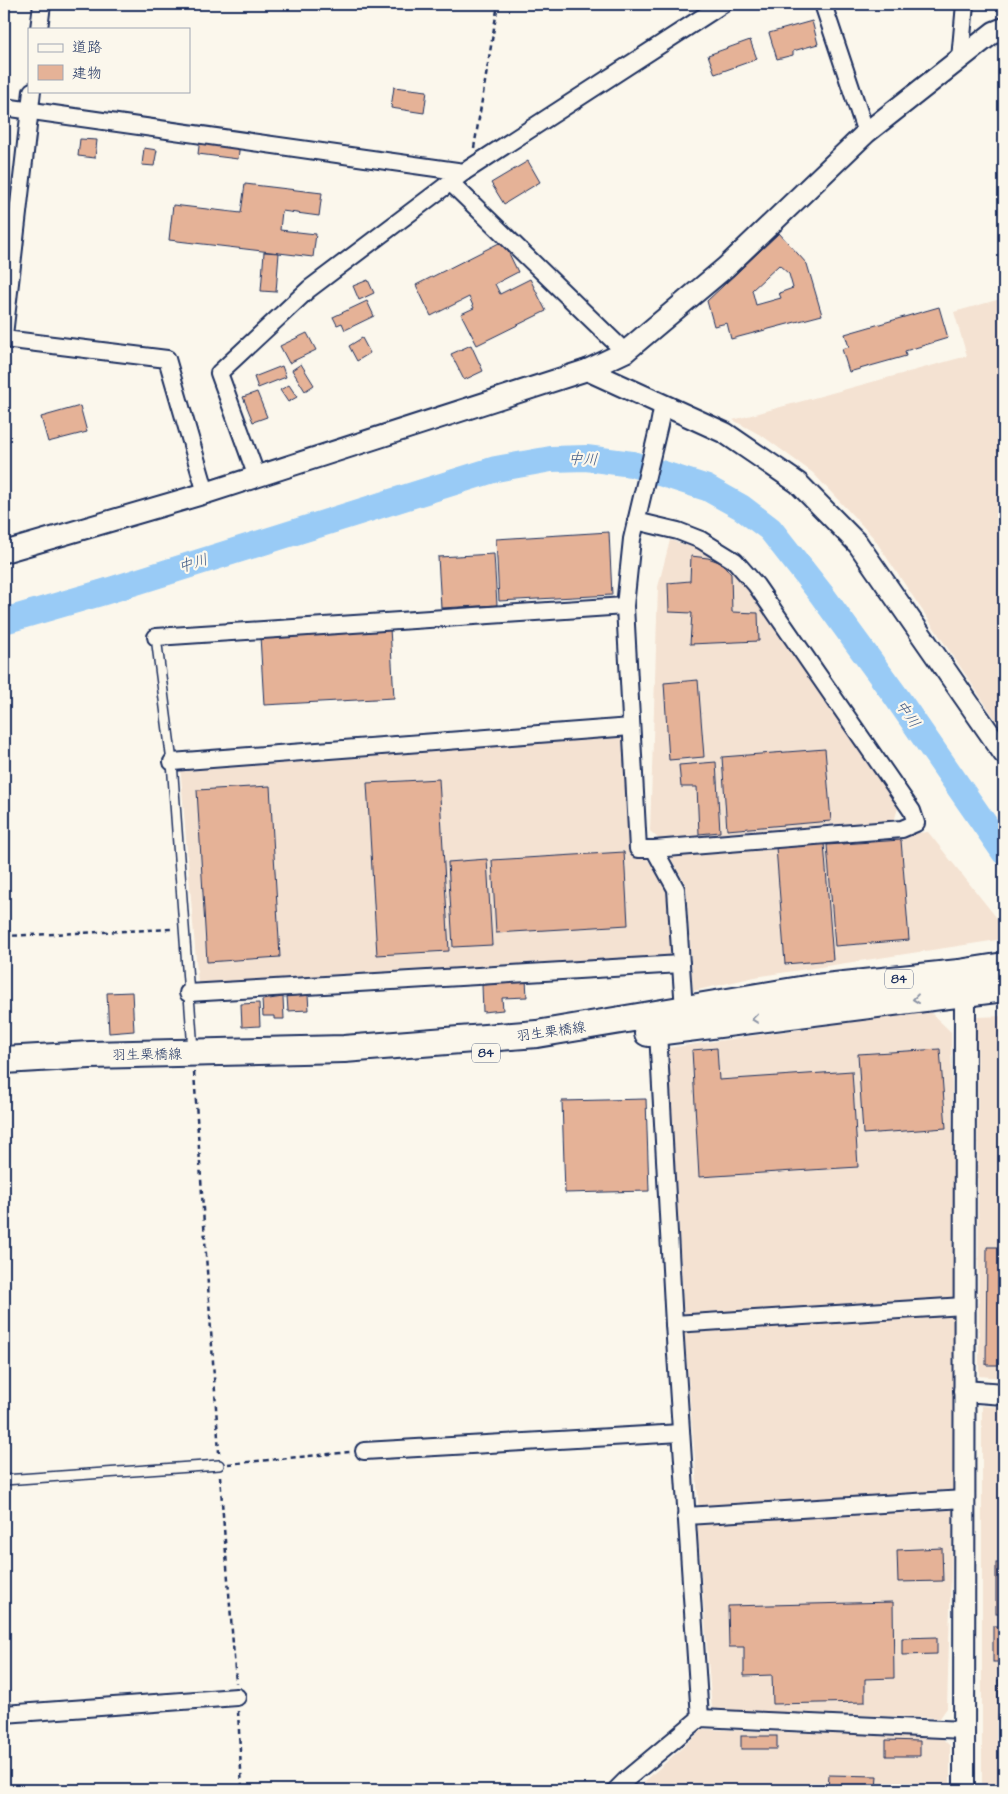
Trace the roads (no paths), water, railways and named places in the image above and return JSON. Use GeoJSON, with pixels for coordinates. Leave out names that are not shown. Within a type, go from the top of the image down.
{"type":"FeatureCollection","features":[{"type":"Feature","properties":{"kind":"main road","name":"羽生栗橋線"},"geometry":{"type":"LineString","coordinates":[[4,1060],[90,1056],[347,1064],[515,1051],[658,1032],[962,983],[1004,966]]}},
{"type":"Feature","properties":{"kind":"main road","name":"羽生栗橋線"},"geometry":{"type":"LineString","coordinates":[[4,1076],[537,1034],[806,990],[962,983],[1004,988]]}},
{"type":"Feature","properties":{"kind":"street"},"geometry":{"type":"LineString","coordinates":[[39,28],[42,4]]}},
{"type":"Feature","properties":{"kind":"street"},"geometry":{"type":"LineString","coordinates":[[257,477],[219,373],[309,289],[467,169],[723,4]]}},
{"type":"Feature","properties":{"kind":"street"},"geometry":{"type":"LineString","coordinates":[[823,4],[866,133]]}},
{"type":"Feature","properties":{"kind":"street"},"geometry":{"type":"LineString","coordinates":[[960,59],[965,4]]}},
{"type":"Feature","properties":{"kind":"street"},"geometry":{"type":"LineString","coordinates":[[4,552],[257,477],[587,370],[625,352],[726,267],[866,133],[994,32],[1004,28]]}},
{"type":"Feature","properties":{"kind":"street"},"geometry":{"type":"LineString","coordinates":[[4,335],[32,92]]}},
{"type":"Feature","properties":{"kind":"street"},"geometry":{"type":"LineString","coordinates":[[4,107],[467,169]]}},
{"type":"Feature","properties":{"kind":"street"},"geometry":{"type":"LineString","coordinates":[[451,183],[625,352]]}},
{"type":"Feature","properties":{"kind":"street"},"geometry":{"type":"LineString","coordinates":[[4,339],[167,359],[206,493]]}},
{"type":"Feature","properties":{"kind":"street"},"geometry":{"type":"LineString","coordinates":[[587,370],[725,434],[798,483],[858,544],[1004,754]]}},
{"type":"Feature","properties":{"kind":"street"},"geometry":{"type":"LineString","coordinates":[[636,521],[678,531],[702,540],[735,561],[756,585],[912,811],[916,822],[902,829],[638,849],[625,606],[629,559],[636,521],[663,404]]}},
{"type":"Feature","properties":{"kind":"street"},"geometry":{"type":"LineString","coordinates":[[156,637],[625,606]]}},
{"type":"Feature","properties":{"kind":"street"},"geometry":{"type":"LineString","coordinates":[[172,762],[631,727]]}},
{"type":"Feature","properties":{"kind":"street"},"geometry":{"type":"LineString","coordinates":[[654,849],[676,889],[684,1010]]}},
{"type":"Feature","properties":{"kind":"street"},"geometry":{"type":"LineString","coordinates":[[188,993],[681,964]]}},
{"type":"Feature","properties":{"kind":"street"},"geometry":{"type":"LineString","coordinates":[[962,983],[964,1790]]}},
{"type":"Feature","properties":{"kind":"street"},"geometry":{"type":"LineString","coordinates":[[658,1032],[674,1324],[700,1718]]}},
{"type":"Feature","properties":{"kind":"street"},"geometry":{"type":"LineString","coordinates":[[674,1324],[964,1306]]}},
{"type":"Feature","properties":{"kind":"street"},"geometry":{"type":"LineString","coordinates":[[964,1391],[1004,1394]]}},
{"type":"Feature","properties":{"kind":"street"},"geometry":{"type":"LineString","coordinates":[[364,1451],[681,1433]]}},
{"type":"Feature","properties":{"kind":"street"},"geometry":{"type":"LineString","coordinates":[[686,1516],[964,1499]]}},
{"type":"Feature","properties":{"kind":"street"},"geometry":{"type":"LineString","coordinates":[[4,1714],[237,1697]]}},
{"type":"Feature","properties":{"kind":"street"},"geometry":{"type":"LineString","coordinates":[[616,1790],[700,1718],[964,1730]]}},
{"type":"Feature","properties":{"kind":"lane"},"geometry":{"type":"LineString","coordinates":[[156,637],[172,762],[194,1060]]}},
{"type":"Feature","properties":{"kind":"lane"},"geometry":{"type":"LineString","coordinates":[[4,1480],[220,1465]]}},
{"type":"Feature","properties":{"kind":"waterway","name":"中川"},"geometry":{"type":"LineString","coordinates":[[4,621],[104,592],[496,469],[551,459],[586,458],[632,464],[707,488],[741,507],[770,529],[822,595],[895,695],[1004,852]]}}]}
